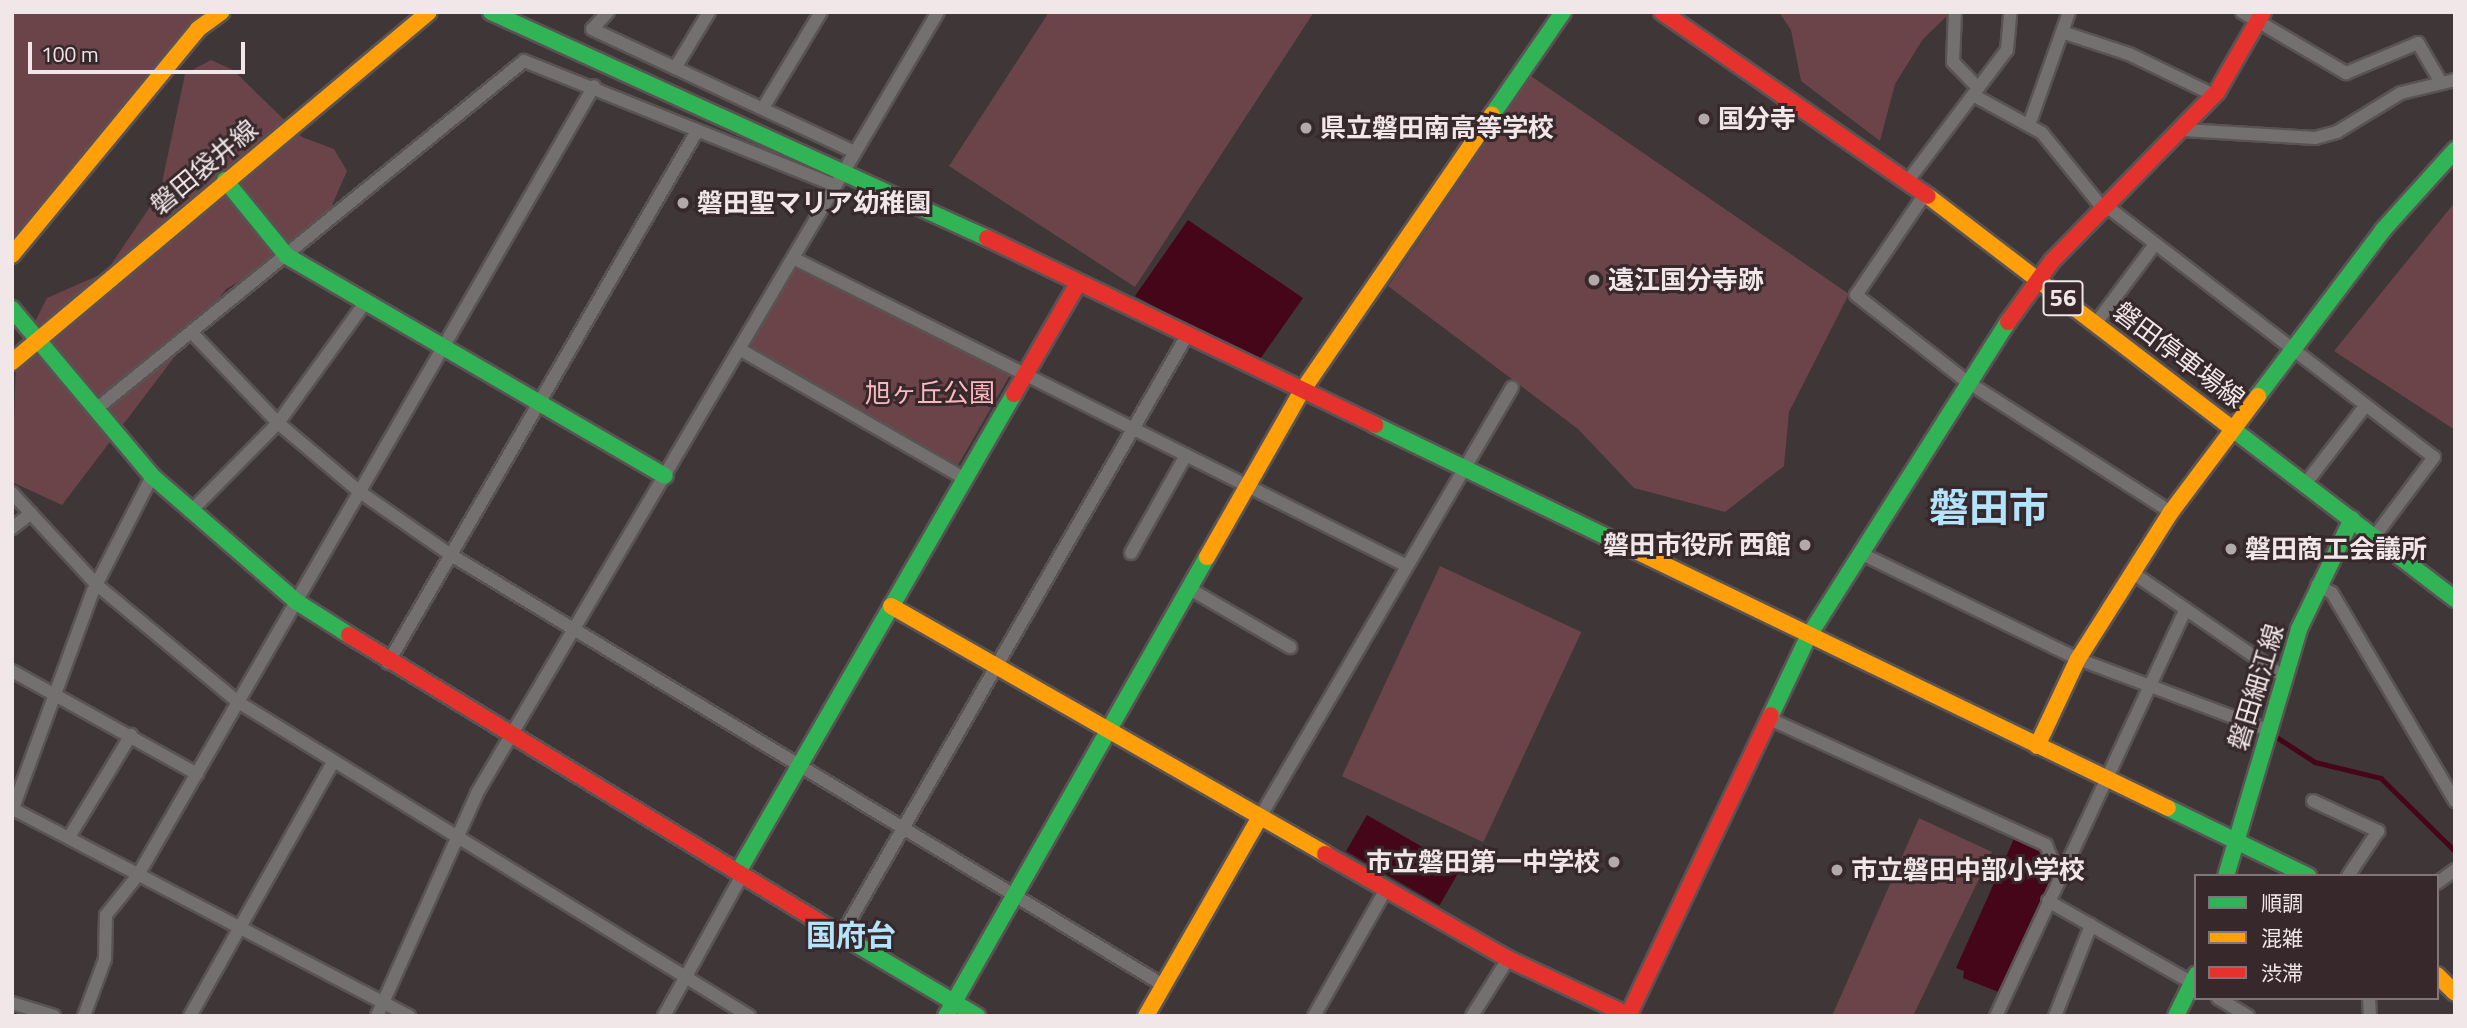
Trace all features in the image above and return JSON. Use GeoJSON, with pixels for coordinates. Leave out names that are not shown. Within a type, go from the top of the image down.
{"type":"FeatureCollection","features":[{"type":"Feature","properties":{"kind":"street"},"geometry":{"type":"LineString","coordinates":[[12,255],[198,29],[221,12]]}},
{"type":"Feature","properties":{"kind":"street","name":"磐田袋井線"},"geometry":{"type":"LineString","coordinates":[[12,362],[225,180],[429,12]]}},
{"type":"Feature","properties":{"kind":"street"},"geometry":{"type":"LineString","coordinates":[[491,12],[843,168],[1300,394],[2304,874]]}},
{"type":"Feature","properties":{"kind":"street"},"geometry":{"type":"LineString","coordinates":[[608,12],[592,29],[854,152]]}},
{"type":"Feature","properties":{"kind":"street"},"geometry":{"type":"LineString","coordinates":[[676,68],[709,12]]}},
{"type":"Feature","properties":{"kind":"street"},"geometry":{"type":"LineString","coordinates":[[763,108],[821,12]]}},
{"type":"Feature","properties":{"kind":"street"},"geometry":{"type":"LineString","coordinates":[[377,1016],[455,839],[511,738],[741,350],[843,168],[938,12]]}},
{"type":"Feature","properties":{"kind":"street"},"geometry":{"type":"LineString","coordinates":[[950,1009],[1300,394],[1563,12]]}},
{"type":"Feature","properties":{"kind":"street","name":"磐田停車場線"},"geometry":{"type":"LineString","coordinates":[[1662,12],[1924,194],[2455,598]]}},
{"type":"Feature","properties":{"kind":"street"},"geometry":{"type":"LineString","coordinates":[[1955,12],[1953,62],[1975,92],[2029,125],[2107,210],[2434,457],[2375,536]]}},
{"type":"Feature","properties":{"kind":"street"},"geometry":{"type":"LineString","coordinates":[[1907,182],[2007,50],[2010,12]]}},
{"type":"Feature","properties":{"kind":"street"},"geometry":{"type":"LineString","coordinates":[[2029,125],[2065,33],[2069,12]]}},
{"type":"Feature","properties":{"kind":"street"},"geometry":{"type":"LineString","coordinates":[[2242,12],[2261,16],[2346,74],[2418,43],[2440,81]]}},
{"type":"Feature","properties":{"kind":"street"},"geometry":{"type":"LineString","coordinates":[[891,606],[1385,891],[1508,959],[1628,1015],[1772,720],[1808,637],[1966,381],[2038,280],[2184,130],[2214,95],[2261,16]]}},
{"type":"Feature","properties":{"kind":"street"},"geometry":{"type":"LineString","coordinates":[[2065,33],[2130,54],[2214,95]]}},
{"type":"Feature","properties":{"kind":"street"},"geometry":{"type":"LineString","coordinates":[[95,410],[194,335],[524,61],[594,86],[697,131],[834,185]]}},
{"type":"Feature","properties":{"kind":"street"},"geometry":{"type":"LineString","coordinates":[[2184,130],[2315,138],[2337,132],[2401,93],[2440,81],[2455,80]]}},
{"type":"Feature","properties":{"kind":"street"},"geometry":{"type":"LineString","coordinates":[[84,1016],[105,958],[106,915],[138,875],[594,86]]}},
{"type":"Feature","properties":{"kind":"street"},"geometry":{"type":"LineString","coordinates":[[388,663],[697,131]]}},
{"type":"Feature","properties":{"kind":"street"},"geometry":{"type":"LineString","coordinates":[[2037,746],[2078,659],[2171,512],[2232,426],[2291,350],[2455,150]]}},
{"type":"Feature","properties":{"kind":"street"},"geometry":{"type":"LineString","coordinates":[[225,180],[287,256],[441,350],[665,477]]}},
{"type":"Feature","properties":{"kind":"street"},"geometry":{"type":"LineString","coordinates":[[1924,194],[1856,295],[1966,381],[2171,512]]}},
{"type":"Feature","properties":{"kind":"street"},"geometry":{"type":"LineString","coordinates":[[2096,323],[2155,244]]}},
{"type":"Feature","properties":{"kind":"street"},"geometry":{"type":"LineString","coordinates":[[793,258],[1406,566]]}},
{"type":"Feature","properties":{"kind":"street"},"geometry":{"type":"LineString","coordinates":[[664,1016],[798,765],[1078,283]]}},
{"type":"Feature","properties":{"kind":"street"},"geometry":{"type":"LineString","coordinates":[[190,512],[278,423],[364,304]]}},
{"type":"Feature","properties":{"kind":"street"},"geometry":{"type":"LineString","coordinates":[[12,309],[152,476],[190,512],[297,602],[388,663],[841,936],[950,1009],[977,1016]]}},
{"type":"Feature","properties":{"kind":"street"},"geometry":{"type":"LineString","coordinates":[[194,335],[278,423],[359,492],[452,555],[1163,985]]}},
{"type":"Feature","properties":{"kind":"street"},"geometry":{"type":"LineString","coordinates":[[841,936],[1186,337]]}},
{"type":"Feature","properties":{"kind":"street"},"geometry":{"type":"LineString","coordinates":[[741,350],[965,480]]}},
{"type":"Feature","properties":{"kind":"street"},"geometry":{"type":"LineString","coordinates":[[1146,1016],[1512,387]]}},
{"type":"Feature","properties":{"kind":"street"},"geometry":{"type":"LineString","coordinates":[[2306,483],[2365,406]]}},
{"type":"Feature","properties":{"kind":"street"},"geometry":{"type":"LineString","coordinates":[[1131,553],[1186,455]]}},
{"type":"Feature","properties":{"kind":"street"},"geometry":{"type":"LineString","coordinates":[[152,476],[97,584],[54,690],[13,803],[138,875],[409,1016]]}},
{"type":"Feature","properties":{"kind":"street"},"geometry":{"type":"LineString","coordinates":[[12,493],[97,584],[238,702],[332,764],[749,1016]]}},
{"type":"Feature","properties":{"kind":"street"},"geometry":{"type":"LineString","coordinates":[[12,528],[31,513]]}},
{"type":"Feature","properties":{"kind":"street","name":"磐田細江線"},"geometry":{"type":"LineString","coordinates":[[2227,874],[2283,676],[2317,584],[2352,519]]}},
{"type":"Feature","properties":{"kind":"street"},"geometry":{"type":"LineString","coordinates":[[1860,553],[2078,659],[2268,730]]}},
{"type":"Feature","properties":{"kind":"street"},"geometry":{"type":"LineString","coordinates":[[2133,573],[2283,676]]}},
{"type":"Feature","properties":{"kind":"street"},"geometry":{"type":"LineString","coordinates":[[2317,584],[2332,593],[2455,800]]}},
{"type":"Feature","properties":{"kind":"street"},"geometry":{"type":"LineString","coordinates":[[1190,589],[1290,647]]}},
{"type":"Feature","properties":{"kind":"street"},"geometry":{"type":"LineString","coordinates":[[1996,1016],[2186,609]]}},
{"type":"Feature","properties":{"kind":"street"},"geometry":{"type":"LineString","coordinates":[[12,671],[54,690],[197,774]]}},
{"type":"Feature","properties":{"kind":"street"},"geometry":{"type":"LineString","coordinates":[[1772,720],[2046,845],[2059,877]]}},
{"type":"Feature","properties":{"kind":"street"},"geometry":{"type":"LineString","coordinates":[[71,834],[131,735]]}},
{"type":"Feature","properties":{"kind":"street"},"geometry":{"type":"LineString","coordinates":[[190,1016],[332,764]]}},
{"type":"Feature","properties":{"kind":"street"},"geometry":{"type":"LineString","coordinates":[[2313,801],[2378,831],[2349,874]]}},
{"type":"Feature","properties":{"kind":"street"},"geometry":{"type":"LineString","coordinates":[[2439,882],[2455,870]]}},
{"type":"Feature","properties":{"kind":"street"},"geometry":{"type":"LineString","coordinates":[[1314,1016],[1385,891]]}},
{"type":"Feature","properties":{"kind":"street"},"geometry":{"type":"LineString","coordinates":[[2048,901],[2194,980]]}},
{"type":"Feature","properties":{"kind":"street"},"geometry":{"type":"LineString","coordinates":[[2055,1016],[2091,925]]}},
{"type":"Feature","properties":{"kind":"street"},"geometry":{"type":"LineString","coordinates":[[1472,1016],[1508,959]]}},
{"type":"Feature","properties":{"kind":"street"},"geometry":{"type":"LineString","coordinates":[[2439,977],[2455,993]]}},
{"type":"Feature","properties":{"kind":"street"},"geometry":{"type":"LineString","coordinates":[[2176,1016],[2194,983]]}},
{"type":"Feature","properties":{"kind":"street"},"geometry":{"type":"LineString","coordinates":[[2221,1000],[2248,1016]]}},
{"type":"Feature","properties":{"kind":"street"},"geometry":{"type":"LineString","coordinates":[[12,1003],[54,1016]]}},
{"type":"Feature","properties":{"kind":"green space"},"geometry":{"type":"Polygon","coordinates":[[[12,12],[221,12],[12,254],[12,12]]]}},
{"type":"Feature","properties":{"kind":"green space"},"geometry":{"type":"Polygon","coordinates":[[[1049,12],[1314,12],[1135,287],[949,166],[1049,12]]]}},
{"type":"Feature","properties":{"kind":"green space"},"geometry":{"type":"Polygon","coordinates":[[[1779,12],[1951,12],[1923,39],[1895,84],[1880,141],[1801,81],[1791,30],[1779,12]]]}},
{"type":"Feature","properties":{"kind":"green space"},"geometry":{"type":"Polygon","coordinates":[[[211,60],[233,70],[302,137],[334,149],[347,171],[329,212],[268,265],[226,289],[62,505],[12,482],[16,359],[47,298],[106,272],[160,192],[185,74],[211,60]]]}},
{"type":"Feature","properties":{"kind":"green space"},"geometry":{"type":"Polygon","coordinates":[[[1531,76],[1849,294],[1789,412],[1784,466],[1725,512],[1634,488],[1578,429],[1388,286],[1531,76]]]}},
{"type":"Feature","properties":{"kind":"green space"},"geometry":{"type":"Polygon","coordinates":[[[2455,202],[2455,430],[2334,351],[2455,202]]]}},
{"type":"Feature","properties":{"kind":"green space","name":"旭ヶ丘公園"},"geometry":{"type":"Polygon","coordinates":[[[802,269],[1010,375],[958,465],[753,349],[750,342],[793,270],[802,269]]]}},
{"type":"Feature","properties":{"kind":"green space"},"geometry":{"type":"Polygon","coordinates":[[[1440,566],[1581,632],[1483,842],[1342,776],[1440,566]]]}},
{"type":"Feature","properties":{"kind":"green space"},"geometry":{"type":"Polygon","coordinates":[[[1919,818],[1992,852],[1913,1016],[1832,1016],[1919,818]]]}},
{"type":"Feature","properties":{"kind":"shaded area"},"geometry":{"type":"Polygon","coordinates":[[[1188,220],[1303,298],[1258,362],[1135,296],[1188,220]]]}},
{"type":"Feature","properties":{"kind":"shaded area"},"geometry":{"type":"Polygon","coordinates":[[[1367,815],[1461,869],[1440,905],[1346,851],[1367,815]]]}},
{"type":"Feature","properties":{"kind":"shaded area"},"geometry":{"type":"Polygon","coordinates":[[[2017,832],[2042,844],[2056,870],[2006,995],[1963,978],[1964,971],[1956,968],[2017,832]]]}},
{"type":"Feature","properties":{"kind":"waterway"},"geometry":{"type":"LineString","coordinates":[[2278,738],[2315,762],[2381,778],[2455,851]]}},
{"type":"Feature","properties":{"kind":"traffic: fast"},"geometry":{"type":"LineString","coordinates":[[491,12],[987,238]]}},
{"type":"Feature","properties":{"kind":"traffic: fast"},"geometry":{"type":"LineString","coordinates":[[1492,115],[1563,12]]}},
{"type":"Feature","properties":{"kind":"traffic: fast"},"geometry":{"type":"LineString","coordinates":[[2258,396],[2383,230],[2455,150]]}},
{"type":"Feature","properties":{"kind":"traffic: fast"},"geometry":{"type":"LineString","coordinates":[[225,180],[287,256],[665,476]]}},
{"type":"Feature","properties":{"kind":"traffic: fast"},"geometry":{"type":"LineString","coordinates":[[12,309],[152,476],[297,602],[349,635]]}},
{"type":"Feature","properties":{"kind":"traffic: fast"},"geometry":{"type":"LineString","coordinates":[[1771,715],[1808,637],[2008,322]]}},
{"type":"Feature","properties":{"kind":"traffic: fast"},"geometry":{"type":"LineString","coordinates":[[738,872],[1014,394]]}},
{"type":"Feature","properties":{"kind":"traffic: fast"},"geometry":{"type":"LineString","coordinates":[[2226,424],[2455,599]]}},
{"type":"Feature","properties":{"kind":"traffic: fast"},"geometry":{"type":"LineString","coordinates":[[1375,425],[1632,549]]}},
{"type":"Feature","properties":{"kind":"traffic: fast"},"geometry":{"type":"LineString","coordinates":[[2227,874],[2299,629],[2352,519]]}},
{"type":"Feature","properties":{"kind":"traffic: fast"},"geometry":{"type":"LineString","coordinates":[[946,1016],[1207,557]]}},
{"type":"Feature","properties":{"kind":"traffic: fast"},"geometry":{"type":"LineString","coordinates":[[2168,808],[2304,874]]}},
{"type":"Feature","properties":{"kind":"traffic: fast"},"geometry":{"type":"LineString","coordinates":[[844,937],[977,1016]]}},
{"type":"Feature","properties":{"kind":"traffic: fast"},"geometry":{"type":"LineString","coordinates":[[2176,1016],[2194,979]]}},
{"type":"Feature","properties":{"kind":"traffic: slow"},"geometry":{"type":"LineString","coordinates":[[12,255],[198,29],[221,12]]}},
{"type":"Feature","properties":{"kind":"traffic: slow"},"geometry":{"type":"LineString","coordinates":[[12,362],[429,12]]}},
{"type":"Feature","properties":{"kind":"traffic: slow"},"geometry":{"type":"LineString","coordinates":[[1207,557],[1300,394],[1492,115]]}},
{"type":"Feature","properties":{"kind":"traffic: slow"},"geometry":{"type":"LineString","coordinates":[[1928,196],[2226,424]]}},
{"type":"Feature","properties":{"kind":"traffic: slow"},"geometry":{"type":"LineString","coordinates":[[2037,746],[2078,659],[2171,512],[2258,396]]}},
{"type":"Feature","properties":{"kind":"traffic: slow"},"geometry":{"type":"LineString","coordinates":[[1632,549],[2168,808]]}},
{"type":"Feature","properties":{"kind":"traffic: slow"},"geometry":{"type":"LineString","coordinates":[[891,606],[1325,854]]}},
{"type":"Feature","properties":{"kind":"traffic: slow"},"geometry":{"type":"LineString","coordinates":[[1146,1016],[1260,817]]}},
{"type":"Feature","properties":{"kind":"traffic: slow"},"geometry":{"type":"LineString","coordinates":[[2439,977],[2455,993]]}},
{"type":"Feature","properties":{"kind":"traffic: jam"},"geometry":{"type":"LineString","coordinates":[[1662,12],[1928,196]]}},
{"type":"Feature","properties":{"kind":"traffic: jam"},"geometry":{"type":"LineString","coordinates":[[2008,322],[2052,261],[2217,92],[2263,12]]}},
{"type":"Feature","properties":{"kind":"traffic: jam"},"geometry":{"type":"LineString","coordinates":[[987,238],[1375,425]]}},
{"type":"Feature","properties":{"kind":"traffic: jam"},"geometry":{"type":"LineString","coordinates":[[1014,394],[1078,283]]}},
{"type":"Feature","properties":{"kind":"traffic: jam"},"geometry":{"type":"LineString","coordinates":[[349,635],[844,937]]}},
{"type":"Feature","properties":{"kind":"traffic: jam"},"geometry":{"type":"LineString","coordinates":[[1628,1016],[1771,715]]}},
{"type":"Feature","properties":{"kind":"traffic: jam"},"geometry":{"type":"LineString","coordinates":[[1325,854],[1508,959],[1630,1016]]}},
{"type":"Feature","properties":{"kind":"place","name":"国分寺"},"geometry":{"type":"Point","coordinates":[1704,119]}},
{"type":"Feature","properties":{"kind":"place","name":"県立磐田南高等学校"},"geometry":{"type":"Point","coordinates":[1306,128]}},
{"type":"Feature","properties":{"kind":"place","name":"磐田聖マリア幼稚園"},"geometry":{"type":"Point","coordinates":[683,203]}},
{"type":"Feature","properties":{"kind":"place","name":"遠江国分寺跡"},"geometry":{"type":"Point","coordinates":[1594,280]}},
{"type":"Feature","properties":{"kind":"place","name":"磐田市役所 西館"},"geometry":{"type":"Point","coordinates":[1805,545]}},
{"type":"Feature","properties":{"kind":"place","name":"磐田商工会議所"},"geometry":{"type":"Point","coordinates":[2231,549]}},
{"type":"Feature","properties":{"kind":"place","name":"市立磐田第一中学校"},"geometry":{"type":"Point","coordinates":[1614,862]}},
{"type":"Feature","properties":{"kind":"place","name":"市立磐田中部小学校"},"geometry":{"type":"Point","coordinates":[1837,870]}},
{"type":"Feature","properties":{"kind":"district","name":"磐田市"},"geometry":{"type":"Point","coordinates":[1989,508]}},
{"type":"Feature","properties":{"kind":"district","name":"国府台"},"geometry":{"type":"Point","coordinates":[851,935]}}]}
